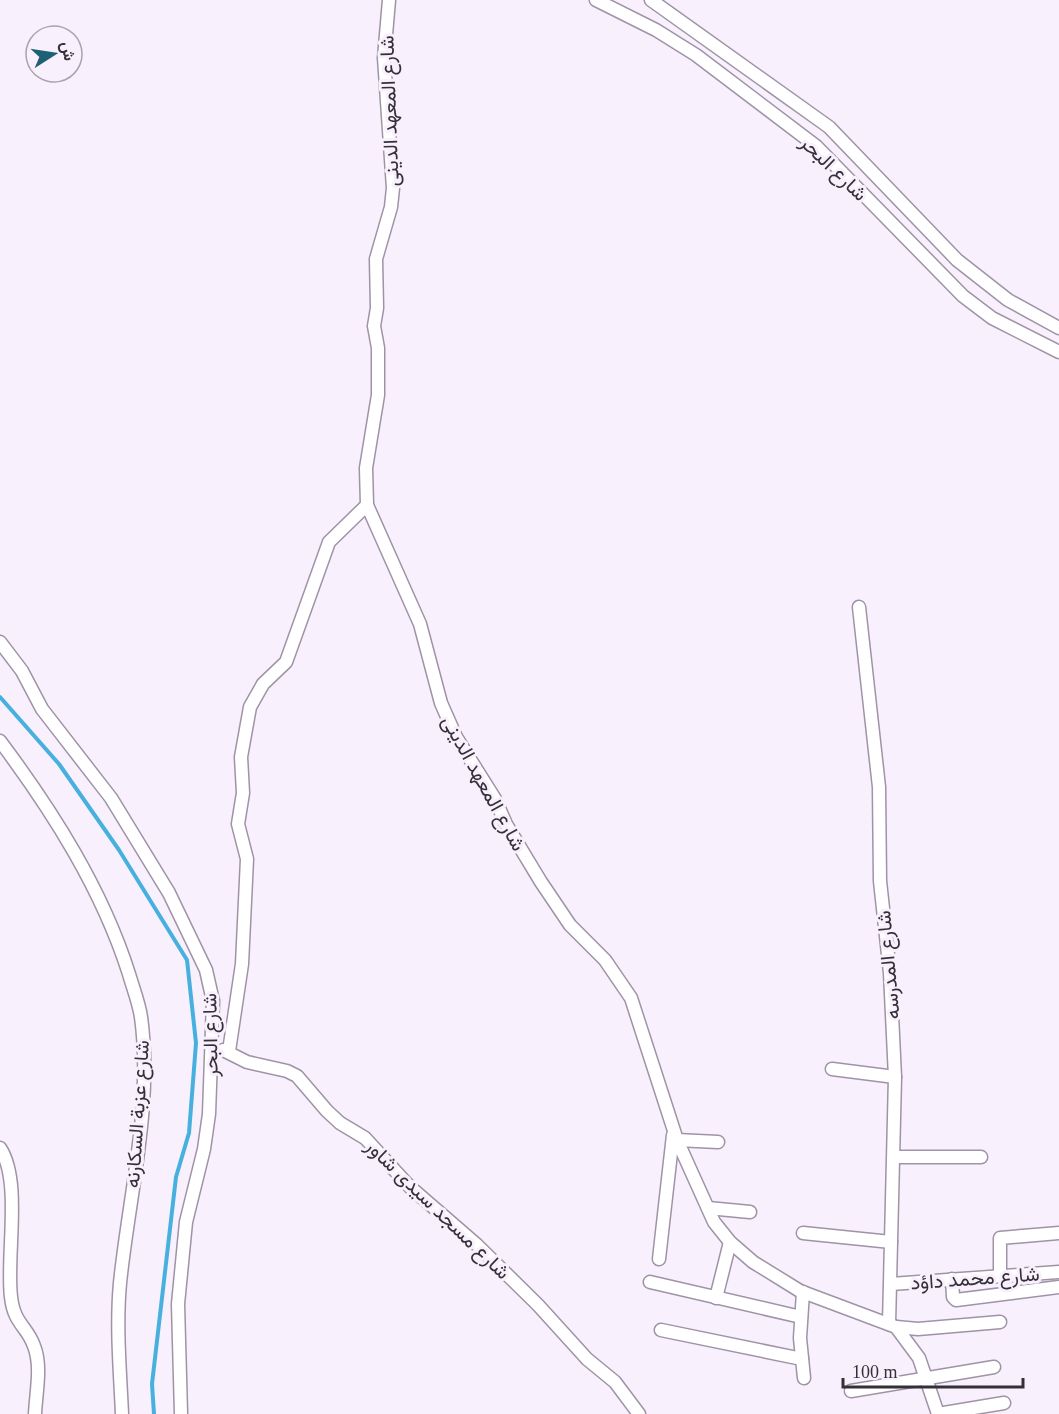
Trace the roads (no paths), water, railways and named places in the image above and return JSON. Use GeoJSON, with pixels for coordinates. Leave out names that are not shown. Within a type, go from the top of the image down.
{"type":"FeatureCollection","features":[{"type":"Feature","properties":{"kind":"street","name":"شارع المعهد الدينى"},"geometry":{"type":"LineString","coordinates":[[389,0],[384,58],[393,188],[391,207],[376,259],[377,308],[374,327],[378,348],[378,395],[366,468],[367,505],[420,624],[441,703],[451,726],[540,882],[570,925],[605,960],[631,998],[675,1136],[714,1222],[730,1242],[753,1262],[803,1292],[892,1325],[918,1329],[1000,1322]]}},
{"type":"Feature","properties":{"kind":"street","name":"شارع البحر"},"geometry":{"type":"LineString","coordinates":[[597,0],[686,49],[816,146],[963,296],[992,318],[1059,352]]}},
{"type":"Feature","properties":{"kind":"street","name":"شارع البحر"},"geometry":{"type":"LineString","coordinates":[[651,0],[829,127],[923,228],[982,281],[1008,300],[1059,328]]}},
{"type":"Feature","properties":{"kind":"street"},"geometry":{"type":"LineString","coordinates":[[910,240],[923,228]]}},
{"type":"Feature","properties":{"kind":"street"},"geometry":{"type":"LineString","coordinates":[[212,1054],[217,1051],[229,1051],[242,953],[248,859],[238,824],[243,793],[241,757],[250,707],[264,684],[286,662],[329,542],[367,505]]}},
{"type":"Feature","properties":{"kind":"street","name":"شارع المدرسه"},"geometry":{"type":"LineString","coordinates":[[859,607],[879,787],[880,881],[890,973],[896,1077],[891,1242],[892,1325]]}},
{"type":"Feature","properties":{"kind":"street","name":"شارع البحر"},"geometry":{"type":"LineString","coordinates":[[0,642],[22,671],[42,709],[111,798],[169,893],[206,970],[213,1002],[208,1132],[186,1222],[178,1304],[181,1414]]}},
{"type":"Feature","properties":{"kind":"street","name":"شارع عزبة السكارنه"},"geometry":{"type":"LineString","coordinates":[[0,741],[29,779],[100,900],[120,947],[141,1014],[144,1043],[141,1115],[120,1284],[118,1326],[122,1414]]}},
{"type":"Feature","properties":{"kind":"street","name":"شارع مسجد سيدى شاور"},"geometry":{"type":"LineString","coordinates":[[229,1051],[247,1062],[286,1071],[297,1076],[327,1111],[340,1123],[365,1138],[410,1186],[477,1245],[538,1305],[587,1359],[615,1382],[639,1414]]}},
{"type":"Feature","properties":{"kind":"street"},"geometry":{"type":"LineString","coordinates":[[832,1069],[896,1077]]}},
{"type":"Feature","properties":{"kind":"street"},"geometry":{"type":"LineString","coordinates":[[659,1259],[675,1136],[718,1142]]}},
{"type":"Feature","properties":{"kind":"street"},"geometry":{"type":"LineString","coordinates":[[0,1148],[9,1165],[12,1179],[10,1271],[12,1304],[18,1322],[33,1343],[37,1355],[35,1414]]}},
{"type":"Feature","properties":{"kind":"street"},"geometry":{"type":"LineString","coordinates":[[894,1157],[981,1157]]}},
{"type":"Feature","properties":{"kind":"street"},"geometry":{"type":"LineString","coordinates":[[708,1208],[750,1212]]}},
{"type":"Feature","properties":{"kind":"street"},"geometry":{"type":"LineString","coordinates":[[803,1233],[891,1242]]}},
{"type":"Feature","properties":{"kind":"street"},"geometry":{"type":"LineString","coordinates":[[1000,1276],[1000,1238],[1059,1233]]}},
{"type":"Feature","properties":{"kind":"street"},"geometry":{"type":"LineString","coordinates":[[716,1298],[730,1242]]}},
{"type":"Feature","properties":{"kind":"street","name":"شارع محمد داؤد"},"geometry":{"type":"LineString","coordinates":[[891,1284],[1059,1272]]}},
{"type":"Feature","properties":{"kind":"street"},"geometry":{"type":"LineString","coordinates":[[952,1279],[953,1297],[956,1299],[1059,1287]]}},
{"type":"Feature","properties":{"kind":"street"},"geometry":{"type":"LineString","coordinates":[[650,1282],[801,1317]]}},
{"type":"Feature","properties":{"kind":"street"},"geometry":{"type":"LineString","coordinates":[[803,1292],[801,1317],[804,1378]]}},
{"type":"Feature","properties":{"kind":"street"},"geometry":{"type":"LineString","coordinates":[[892,1325],[919,1358],[928,1378],[938,1414],[1004,1403]]}},
{"type":"Feature","properties":{"kind":"street"},"geometry":{"type":"LineString","coordinates":[[661,1330],[802,1359]]}},
{"type":"Feature","properties":{"kind":"street"},"geometry":{"type":"LineString","coordinates":[[851,1391],[994,1367]]}},
{"type":"Feature","properties":{"kind":"waterway"},"geometry":{"type":"LineString","coordinates":[[0,697],[59,764],[119,850],[187,960],[196,1043],[189,1133],[176,1177],[152,1384],[154,1414]]}}]}
